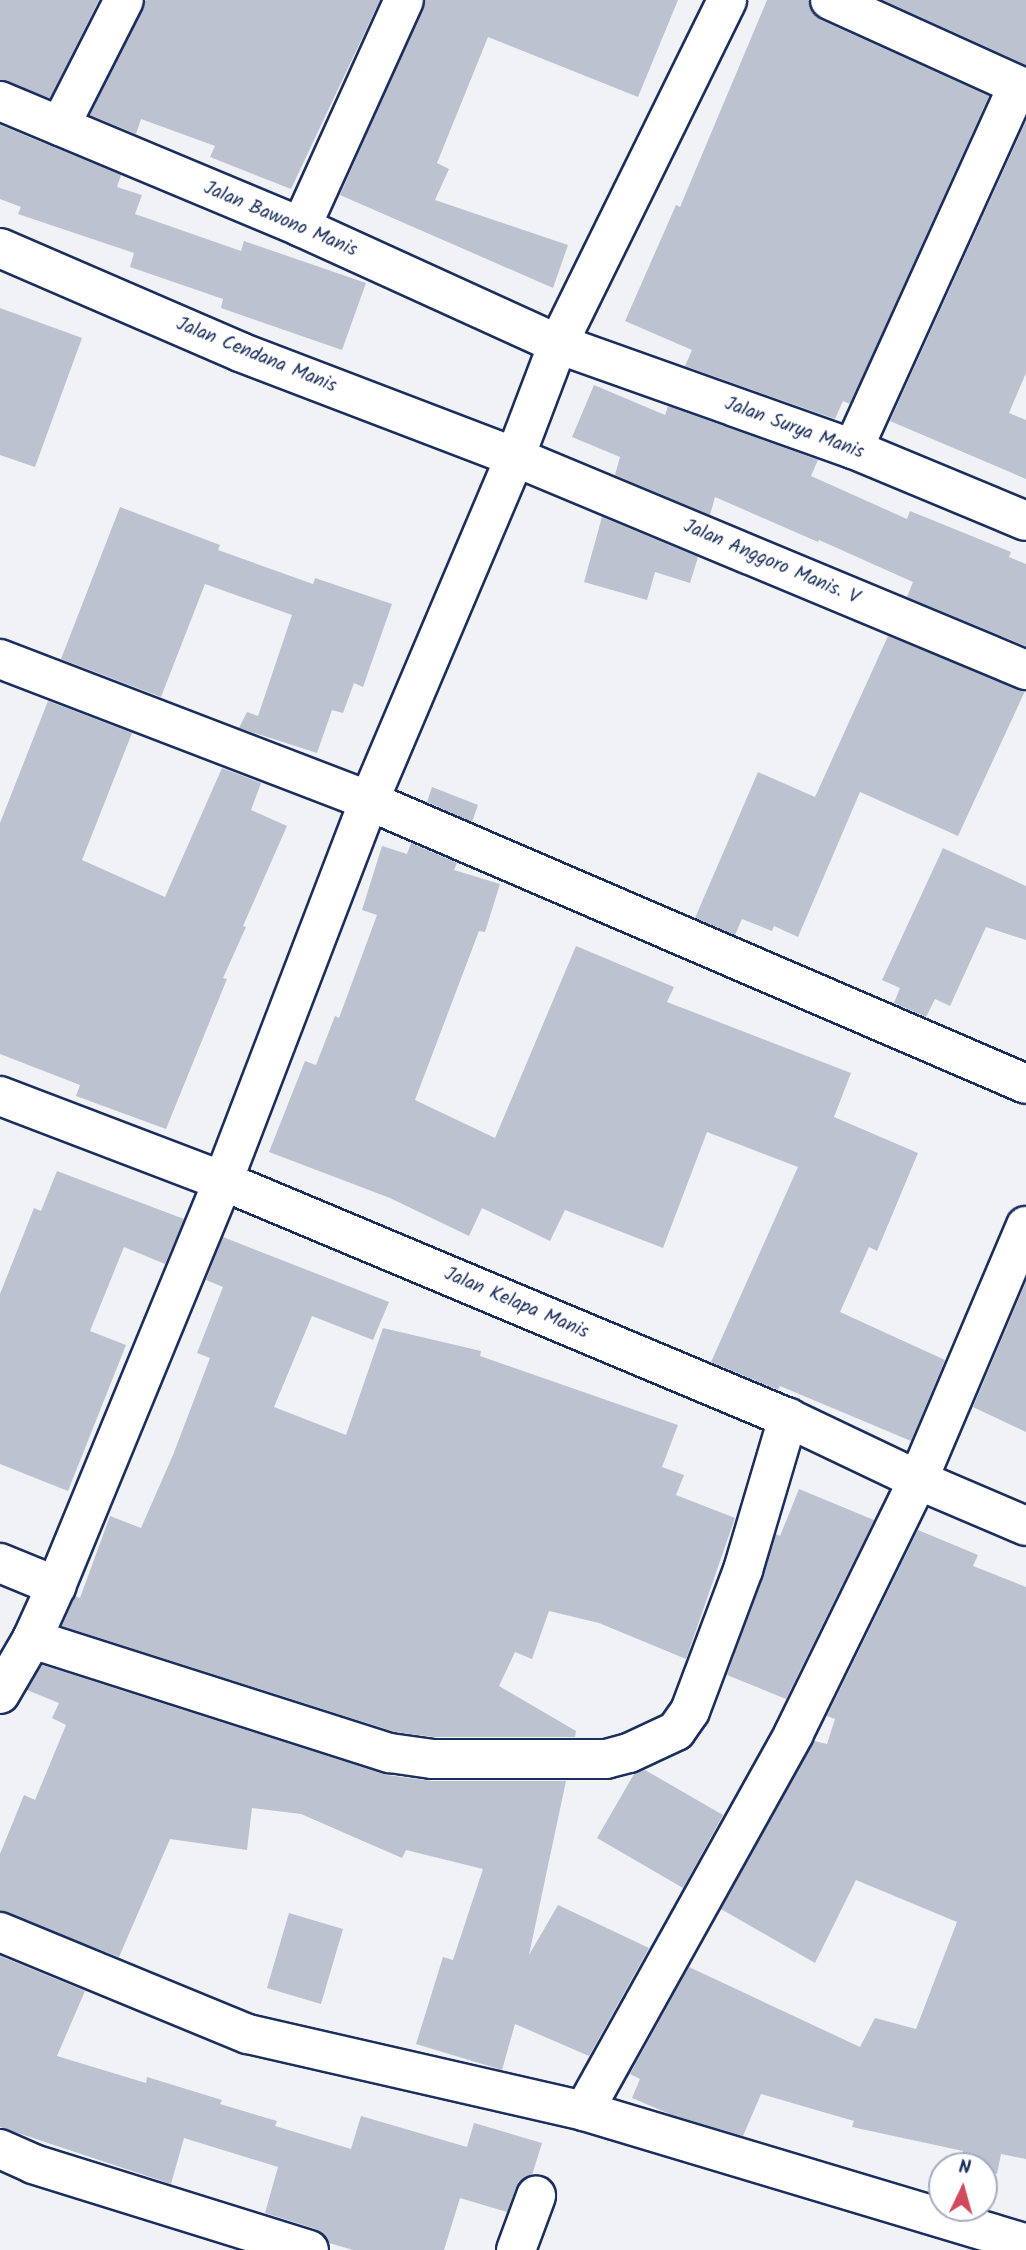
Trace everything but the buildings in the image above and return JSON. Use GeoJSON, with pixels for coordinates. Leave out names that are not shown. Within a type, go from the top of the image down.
{"type":"FeatureCollection","features":[{"type":"Feature","properties":{"kind":"street"},"geometry":{"type":"LineString","coordinates":[[60,126],[124,0]]}},
{"type":"Feature","properties":{"kind":"street"},"geometry":{"type":"LineString","coordinates":[[301,227],[404,0]]}},
{"type":"Feature","properties":{"kind":"street"},"geometry":{"type":"LineString","coordinates":[[0,1693],[32,1639],[56,1586],[223,1181],[369,801],[515,457],[558,344],[727,0]]}},
{"type":"Feature","properties":{"kind":"street"},"geometry":{"type":"LineString","coordinates":[[830,0],[1022,88],[853,449]]}},
{"type":"Feature","properties":{"kind":"street","name":"Jalan Bawono Manis"},"geometry":{"type":"LineString","coordinates":[[0,101],[301,227],[558,344]]}},
{"type":"Feature","properties":{"kind":"street","name":"Jalan Cendana Manis"},"geometry":{"type":"LineString","coordinates":[[0,248],[240,352],[515,457]]}},
{"type":"Feature","properties":{"kind":"street","name":"Jalan Surya Manis"},"geometry":{"type":"LineString","coordinates":[[558,344],[853,449],[1026,522]]}},
{"type":"Feature","properties":{"kind":"street","name":"Jalan Anggoro Manis. V"},"geometry":{"type":"LineString","coordinates":[[515,457],[1026,670]]}},
{"type":"Feature","properties":{"kind":"street"},"geometry":{"type":"LineString","coordinates":[[0,659],[369,801],[1026,1084]]}},
{"type":"Feature","properties":{"kind":"street","name":"Jalan Kelapa Manis"},"geometry":{"type":"LineString","coordinates":[[0,1096],[223,1181],[788,1418],[918,1480],[1026,1525]]}},
{"type":"Feature","properties":{"kind":"street"},"geometry":{"type":"LineString","coordinates":[[584,2111],[794,1733],[918,1480],[1026,1226]]}},
{"type":"Feature","properties":{"kind":"street"},"geometry":{"type":"LineString","coordinates":[[32,1639],[390,1753],[432,1759],[606,1759],[629,1753],[676,1731],[690,1711],[743,1570],[788,1418]]}},
{"type":"Feature","properties":{"kind":"street"},"geometry":{"type":"LineString","coordinates":[[0,1563],[56,1586]]}},
{"type":"Feature","properties":{"kind":"street"},"geometry":{"type":"LineString","coordinates":[[0,1932],[248,2034],[584,2111],[1026,2244]]}},
{"type":"Feature","properties":{"kind":"street"},"geometry":{"type":"LineString","coordinates":[[0,2149],[33,2164],[309,2250]]}},
{"type":"Feature","properties":{"kind":"street"},"geometry":{"type":"LineString","coordinates":[[516,2250],[536,2196]]}}]}
